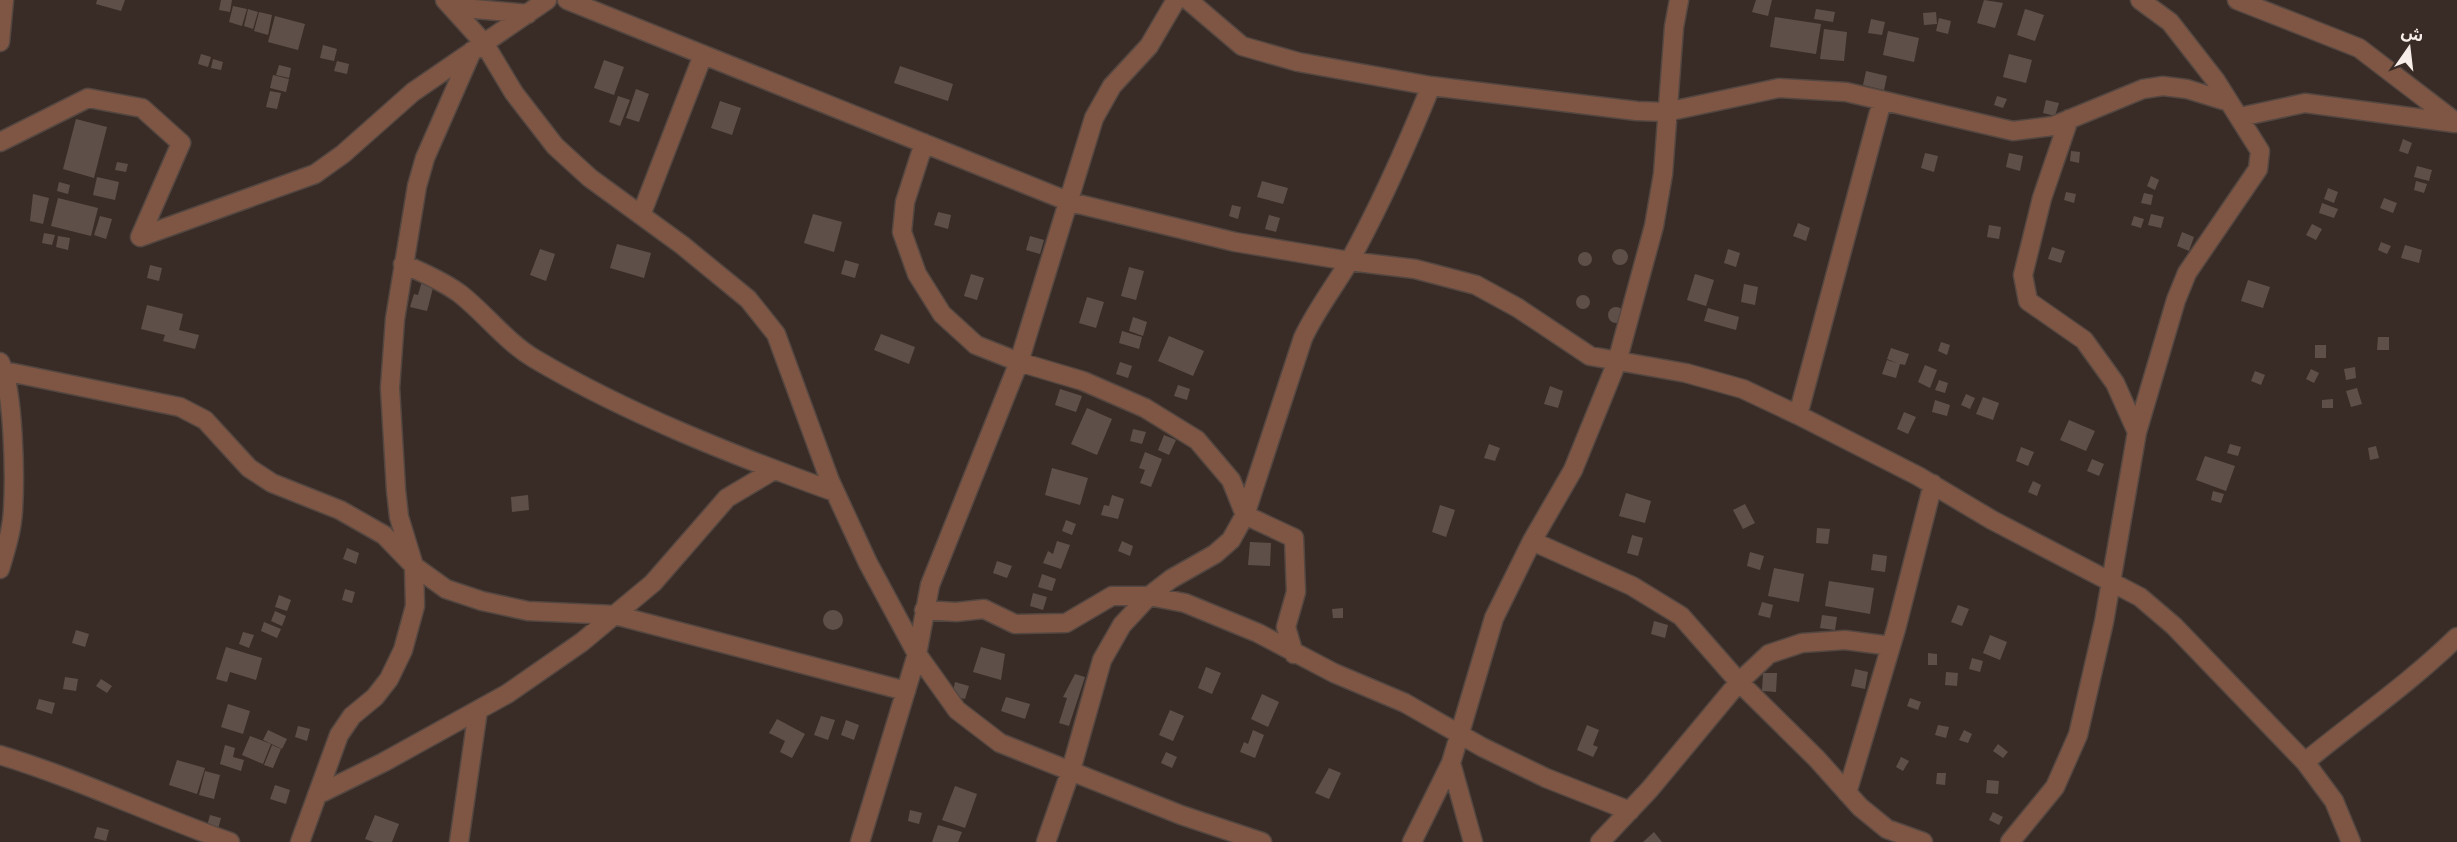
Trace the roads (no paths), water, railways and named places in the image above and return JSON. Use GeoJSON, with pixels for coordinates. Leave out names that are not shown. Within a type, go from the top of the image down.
{"type":"FeatureCollection","features":[{"type":"Feature","properties":{"kind":"street"},"geometry":{"type":"LineString","coordinates":[[0,42],[4,0]]}},
{"type":"Feature","properties":{"kind":"street"},"geometry":{"type":"LineString","coordinates":[[0,142],[88,98],[142,108],[181,143],[140,237],[315,174],[343,154],[413,92],[547,0]]}},
{"type":"Feature","properties":{"kind":"street"},"geometry":{"type":"LineString","coordinates":[[567,0],[1070,202],[1235,242],[1349,261],[1415,269],[1476,285],[1518,308],[1590,356],[1686,373],[1732,386],[1798,415],[1933,484],[1992,519],[2111,579],[2140,597],[2174,626],[2305,762],[2334,801],[2351,842]]}},
{"type":"Feature","properties":{"kind":"street"},"geometry":{"type":"LineString","coordinates":[[860,842],[906,691],[924,610],[954,519],[994,428],[1019,362],[1094,118],[1112,86],[1149,46],[1176,0]]}},
{"type":"Feature","properties":{"kind":"street"},"geometry":{"type":"LineString","coordinates":[[1188,0],[1242,46],[1298,62],[1431,86],[1637,111],[1666,112],[1779,88],[1846,92],[2013,131],[2053,126],[2142,89],[2163,86],[2187,89],[2229,102]]}},
{"type":"Feature","properties":{"kind":"street"},"geometry":{"type":"LineString","coordinates":[[1412,842],[1451,763],[1494,618],[1532,541],[1573,470],[1617,362],[1654,226],[1663,174],[1666,112],[1678,0]]}},
{"type":"Feature","properties":{"kind":"street"},"geometry":{"type":"LineString","coordinates":[[2010,842],[2055,787],[2078,735],[2111,579],[2137,432],[2163,336],[2187,273],[2258,169],[2260,151],[2240,117],[2170,22],[2139,0]]}},
{"type":"Feature","properties":{"kind":"street"},"geometry":{"type":"LineString","coordinates":[[2237,0],[2359,48],[2457,123]]}},
{"type":"Feature","properties":{"kind":"street"},"geometry":{"type":"LineString","coordinates":[[449,3],[528,14]]}},
{"type":"Feature","properties":{"kind":"street"},"geometry":{"type":"LineString","coordinates":[[449,3],[478,47],[555,146],[590,178],[748,299],[776,334],[835,492],[868,563],[916,654],[957,711],[1000,742],[1181,815],[1262,842]]}},
{"type":"Feature","properties":{"kind":"street"},"geometry":{"type":"LineString","coordinates":[[300,842],[339,735],[352,716],[375,697],[389,679],[403,650],[415,606],[414,566],[399,517],[390,388],[395,319],[402,264],[417,186],[425,158],[478,47]]}},
{"type":"Feature","properties":{"kind":"street"},"geometry":{"type":"LineString","coordinates":[[641,215],[703,55]]}},
{"type":"Feature","properties":{"kind":"street"},"geometry":{"type":"LineString","coordinates":[[1046,842],[1071,770],[1102,660],[1122,625],[1149,596],[1171,579],[1215,554],[1231,540],[1245,515],[1302,338],[1349,261],[1386,190],[1431,86]]}},
{"type":"Feature","properties":{"kind":"street"},"geometry":{"type":"LineString","coordinates":[[1798,415],[1882,101]]}},
{"type":"Feature","properties":{"kind":"street"},"geometry":{"type":"LineString","coordinates":[[2240,117],[2305,103],[2457,123]]}},
{"type":"Feature","properties":{"kind":"street"},"geometry":{"type":"LineString","coordinates":[[2069,119],[2042,198],[2023,275],[2028,301],[2084,340],[2115,383],[2137,432]]}},
{"type":"Feature","properties":{"kind":"street"},"geometry":{"type":"LineString","coordinates":[[924,143],[905,202],[902,232],[917,274],[942,314],[976,345],[1019,362],[1083,381],[1134,404],[1197,440],[1231,480],[1245,515],[1294,538],[1296,592],[1286,627],[1294,654]]}},
{"type":"Feature","properties":{"kind":"street"},"geometry":{"type":"LineString","coordinates":[[402,264],[426,273],[458,293],[532,358],[653,419],[774,470],[835,492]]}},
{"type":"Feature","properties":{"kind":"street"},"geometry":{"type":"LineString","coordinates":[[0,568],[8,542],[13,510],[10,416],[2,366],[180,407],[205,420],[249,468],[272,483],[340,510],[384,535],[414,566],[447,589],[482,601],[528,611],[615,615],[906,691]]}},
{"type":"Feature","properties":{"kind":"street"},"geometry":{"type":"LineString","coordinates":[[317,795],[384,762],[507,694],[582,642],[653,583],[727,498],[774,470]]}},
{"type":"Feature","properties":{"kind":"street"},"geometry":{"type":"LineString","coordinates":[[1847,793],[1891,646],[1933,484]]}},
{"type":"Feature","properties":{"kind":"street"},"geometry":{"type":"LineString","coordinates":[[1532,541],[1632,586],[1681,616],[1739,682],[1817,759],[1847,793],[1887,829],[1923,842]]}},
{"type":"Feature","properties":{"kind":"street"},"geometry":{"type":"LineString","coordinates":[[924,610],[956,612],[984,609],[1015,624],[1066,623],[1112,596],[1149,596],[1185,603],[1258,633],[1294,654],[1405,703],[1482,747],[1546,778],[1630,810]]}},
{"type":"Feature","properties":{"kind":"street"},"geometry":{"type":"LineString","coordinates":[[2305,762],[2355,720],[2418,675],[2457,637]]}},
{"type":"Feature","properties":{"kind":"street"},"geometry":{"type":"LineString","coordinates":[[1600,842],[1739,682],[1768,654],[1802,643],[1845,640],[1891,646]]}},
{"type":"Feature","properties":{"kind":"street"},"geometry":{"type":"LineString","coordinates":[[459,842],[478,710]]}},
{"type":"Feature","properties":{"kind":"street"},"geometry":{"type":"LineString","coordinates":[[0,755],[80,781],[153,813],[230,842]]}},
{"type":"Feature","properties":{"kind":"street"},"geometry":{"type":"LineString","coordinates":[[1451,763],[1473,842]]}}]}
